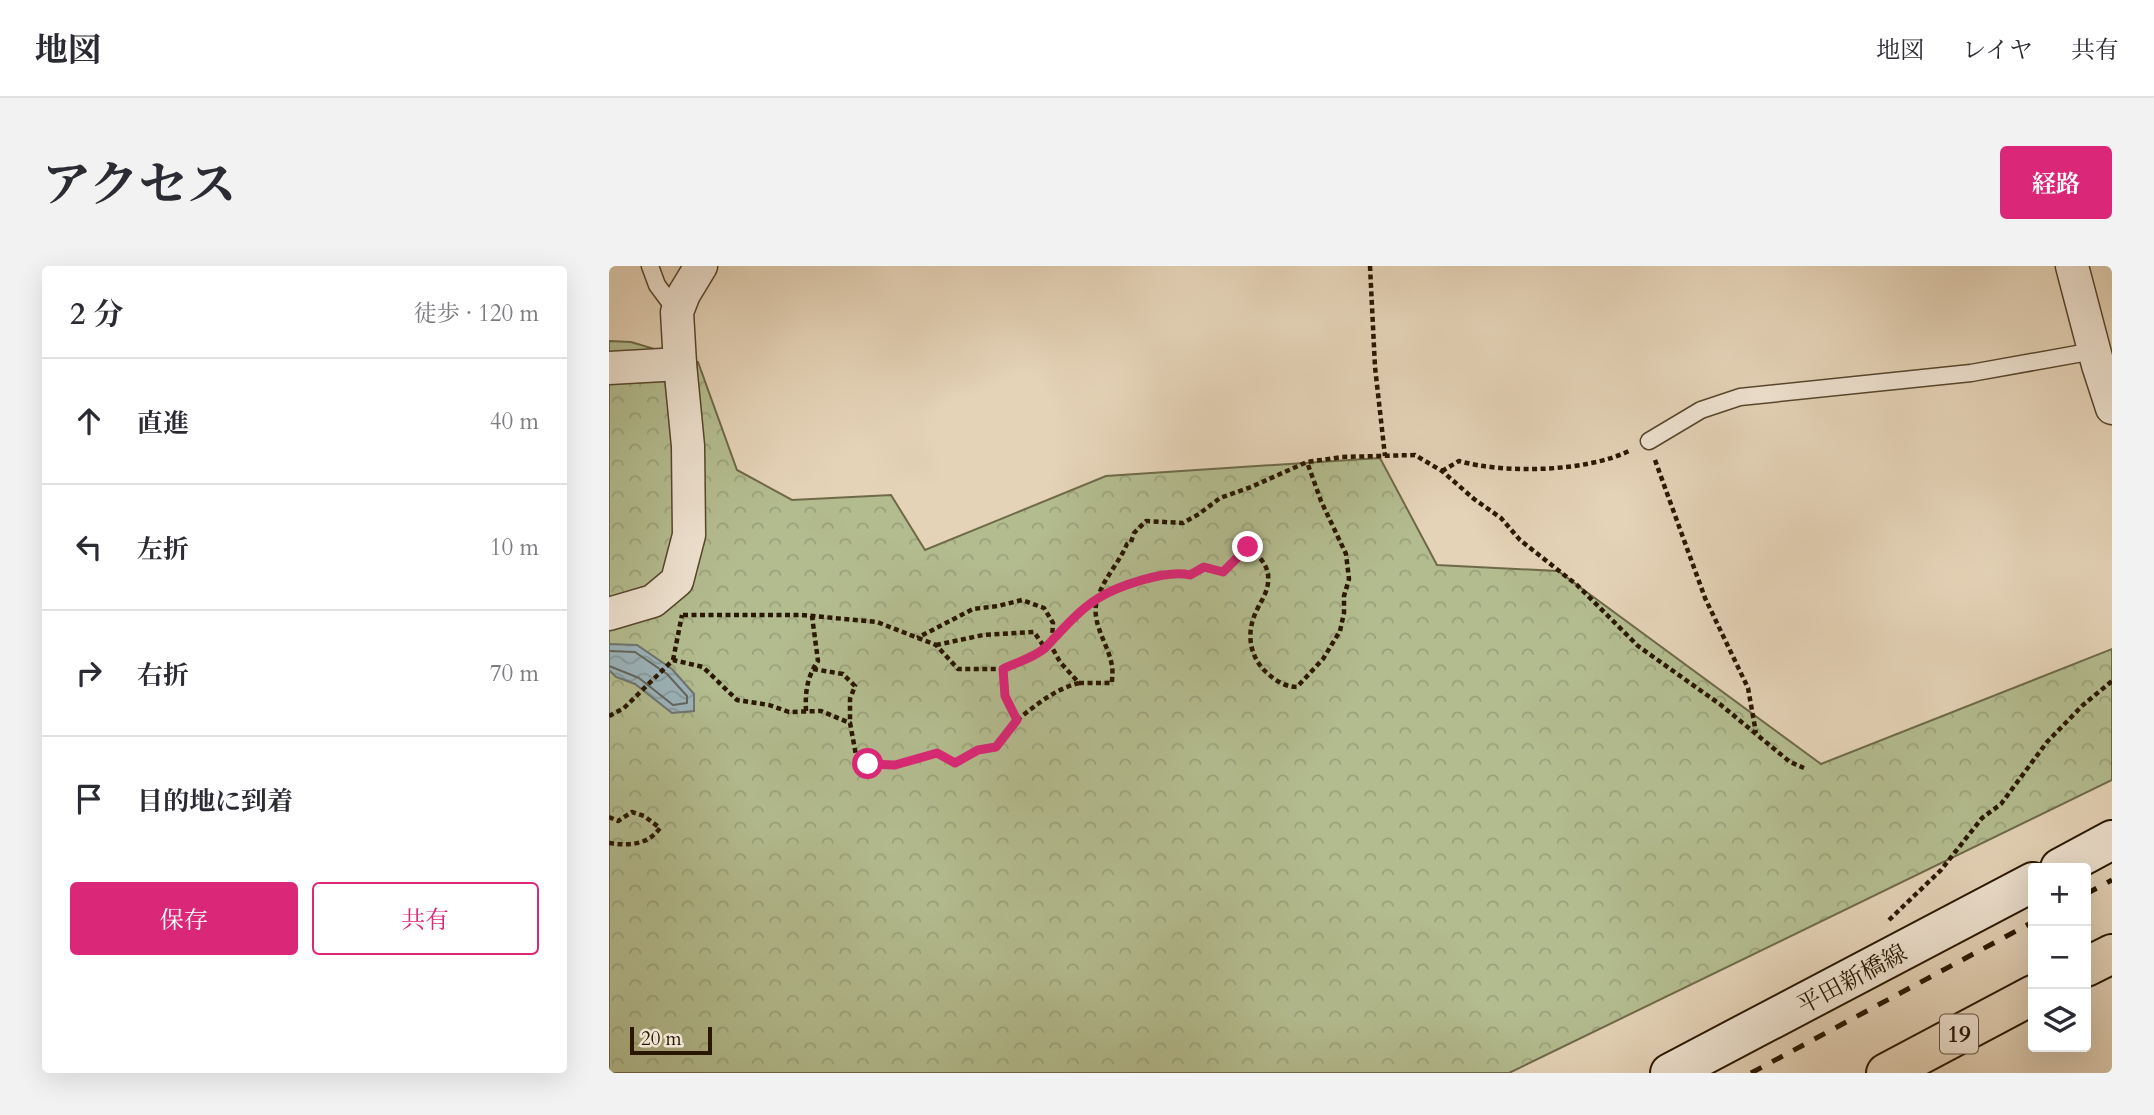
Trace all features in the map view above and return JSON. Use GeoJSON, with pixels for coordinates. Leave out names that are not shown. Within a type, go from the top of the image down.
{"type":"FeatureCollection","features":[{"type":"Feature","properties":{"kind":"highway"},"geometry":{"type":"LineString","coordinates":[[2091,964],[2112,954]]}},
{"type":"Feature","properties":{"kind":"highway","name":"19"},"geometry":{"type":"LineString","coordinates":[[1886,1073],[2028,998]]}},
{"type":"Feature","properties":{"kind":"main road"},"geometry":{"type":"LineString","coordinates":[[2070,863],[2112,841]]}},
{"type":"Feature","properties":{"kind":"main road","name":"平田新橋線"},"geometry":{"type":"LineString","coordinates":[[1670,1073],[2028,886]]}},
{"type":"Feature","properties":{"kind":"street"},"geometry":{"type":"LineString","coordinates":[[609,614],[653,601],[677,582],[689,535],[688,446],[677,312],[684,294],[701,266]]}},
{"type":"Feature","properties":{"kind":"street"},"geometry":{"type":"LineString","coordinates":[[2072,266],[2112,408]]}},
{"type":"Feature","properties":{"kind":"street"},"geometry":{"type":"LineString","coordinates":[[609,368],[680,364]]}},
{"type":"Feature","properties":{"kind":"lane"},"geometry":{"type":"LineString","coordinates":[[650,266],[657,285],[677,312]]}},
{"type":"Feature","properties":{"kind":"lane"},"geometry":{"type":"LineString","coordinates":[[1649,441],[1701,410],[1739,397],[1971,373],[2094,351]]}},
{"type":"Feature","properties":{"kind":"path"},"geometry":{"type":"LineString","coordinates":[[1370,266],[1375,367],[1385,456]]}},
{"type":"Feature","properties":{"kind":"path"},"geometry":{"type":"LineString","coordinates":[[1442,471],[1459,461],[1475,466],[1517,470],[1560,468],[1620,456],[1649,441],[1706,598],[1748,688],[1756,733]]}},
{"type":"Feature","properties":{"kind":"path"},"geometry":{"type":"LineString","coordinates":[[813,669],[843,674],[855,686],[850,699],[850,723],[856,755],[868,764],[895,765],[937,753],[955,763],[978,750],[996,747],[1017,720],[1066,686],[1112,682],[1112,666],[1096,619],[1097,599],[1127,544],[1146,521],[1183,523],[1220,498],[1307,463],[1342,457],[1415,455],[1442,471],[1501,518],[1520,540],[1577,585],[1638,646],[1721,705],[1790,762],[1804,768]]}},
{"type":"Feature","properties":{"kind":"path"},"geometry":{"type":"LineString","coordinates":[[1049,642],[1097,599],[1117,590],[1179,572],[1190,575],[1204,567],[1223,572],[1248,547],[1263,560],[1268,585],[1254,617],[1251,650],[1267,673],[1288,687],[1297,687],[1323,659],[1340,631],[1349,579],[1346,554],[1321,501],[1307,463]]}},
{"type":"Feature","properties":{"kind":"path"},"geometry":{"type":"LineString","coordinates":[[653,601],[682,615],[812,616],[877,622],[918,638],[936,645],[958,670],[1003,669],[1045,648],[1052,638],[1053,623],[1044,608],[1022,600],[974,609],[918,638]]}},
{"type":"Feature","properties":{"kind":"path"},"geometry":{"type":"LineString","coordinates":[[609,716],[624,708],[672,662],[682,615]]}},
{"type":"Feature","properties":{"kind":"path"},"geometry":{"type":"LineString","coordinates":[[806,711],[805,694],[818,661],[812,616]]}},
{"type":"Feature","properties":{"kind":"path"},"geometry":{"type":"LineString","coordinates":[[936,645],[983,635],[1034,632],[1045,648]]}},
{"type":"Feature","properties":{"kind":"path"},"geometry":{"type":"LineString","coordinates":[[1049,642],[1060,662],[1079,683]]}},
{"type":"Feature","properties":{"kind":"path"},"geometry":{"type":"LineString","coordinates":[[672,662],[703,667],[737,700],[769,705],[789,712],[821,711],[850,723]]}},
{"type":"Feature","properties":{"kind":"path"},"geometry":{"type":"LineString","coordinates":[[1003,669],[1005,696],[1017,720]]}},
{"type":"Feature","properties":{"kind":"path"},"geometry":{"type":"LineString","coordinates":[[1881,927],[1941,870],[1982,818],[2001,804],[2047,742],[2083,705],[2112,681]]}},
{"type":"Feature","properties":{"kind":"path"},"geometry":{"type":"LineString","coordinates":[[609,817],[618,821],[632,812],[644,816],[660,828],[653,838],[637,843],[609,843]]}},
{"type":"Feature","properties":{"kind":"green space"},"geometry":{"type":"Polygon","coordinates":[[[609,341],[631,342],[698,362],[737,470],[792,500],[891,495],[925,550],[1106,476],[1380,458],[1437,565],[1558,571],[1821,764],[2112,649],[2112,780],[1509,1073],[609,1073],[609,341]]]}},
{"type":"Feature","properties":{"kind":"water"},"geometry":{"type":"Polygon","coordinates":[[[609,644],[637,645],[672,669],[694,694],[694,711],[672,713],[635,684],[616,677],[609,670],[609,644]]]}},
{"type":"Feature","properties":{"kind":"railway"},"geometry":{"type":"LineString","coordinates":[[2091,891],[2112,880]]}},
{"type":"Feature","properties":{"kind":"railway"},"geometry":{"type":"LineString","coordinates":[[1751,1073],[2028,925]]}},
{"type":"Feature","properties":{"kind":"route"},"geometry":{"type":"LineString","coordinates":[[868,764],[895,765],[937,753],[955,763],[978,750],[996,747],[1017,720],[1005,696],[1003,669],[1045,648],[1097,599],[1117,590],[1179,572],[1190,575],[1204,567],[1223,572],[1248,547]]}}]}
